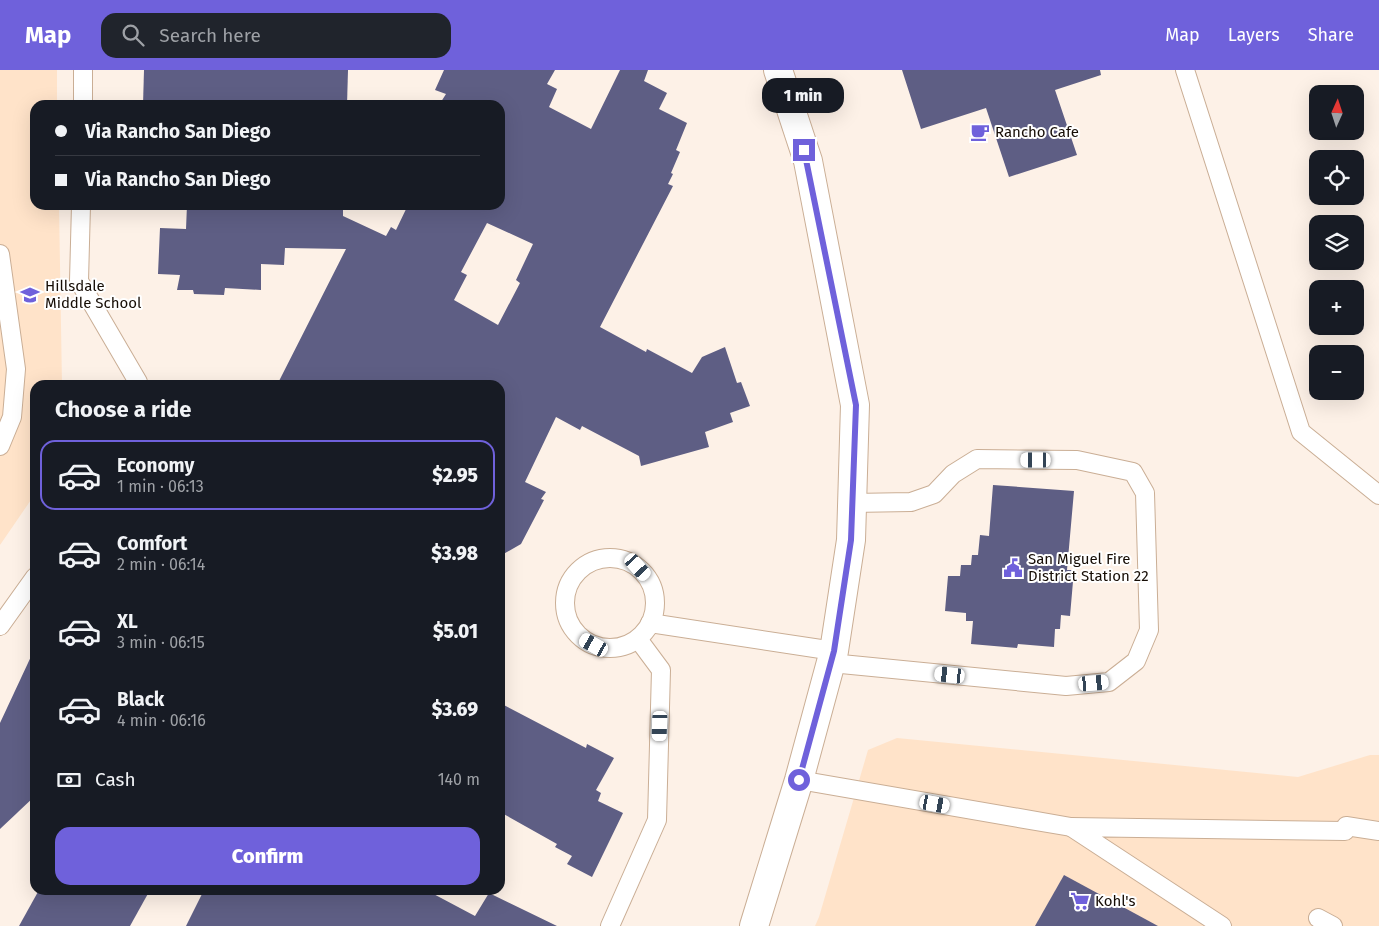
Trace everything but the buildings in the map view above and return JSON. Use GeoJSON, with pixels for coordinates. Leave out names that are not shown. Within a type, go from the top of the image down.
{"type":"FeatureCollection","features":[{"type":"Feature","properties":{"kind":"street"},"geometry":{"type":"LineString","coordinates":[[754,926],[799,780],[832,657],[851,540],[856,405],[808,161],[778,70]]}},
{"type":"Feature","properties":{"kind":"lane"},"geometry":{"type":"LineString","coordinates":[[83,70],[83,100]]}},
{"type":"Feature","properties":{"kind":"lane"},"geometry":{"type":"LineString","coordinates":[[1184,70],[1302,432],[1379,495]]}},
{"type":"Feature","properties":{"kind":"lane"},"geometry":{"type":"LineString","coordinates":[[80,210],[79,281],[137,380]]}},
{"type":"Feature","properties":{"kind":"lane"},"geometry":{"type":"LineString","coordinates":[[0,254],[16,369],[12,417],[0,446]]}},
{"type":"Feature","properties":{"kind":"lane"},"geometry":{"type":"LineString","coordinates":[[650,623],[832,657],[1066,686],[1109,682],[1136,660],[1149,630],[1145,493],[1133,472],[1077,460],[977,459],[954,474],[934,494],[911,502],[852,503]]}},
{"type":"Feature","properties":{"kind":"lane"},"geometry":{"type":"LineString","coordinates":[[608,557],[624,560],[638,567],[648,578],[654,593],[655,608],[650,623],[638,639],[624,646],[609,648],[594,645],[580,638],[567,618],[564,595],[570,581],[580,568],[593,561],[608,557]]}},
{"type":"Feature","properties":{"kind":"lane"},"geometry":{"type":"LineString","coordinates":[[0,626],[30,584]]}},
{"type":"Feature","properties":{"kind":"lane"},"geometry":{"type":"LineString","coordinates":[[610,926],[657,820],[661,670],[638,639]]}},
{"type":"Feature","properties":{"kind":"lane"},"geometry":{"type":"LineString","coordinates":[[799,780],[1071,827],[1346,828],[1379,831]]}},
{"type":"Feature","properties":{"kind":"lane"},"geometry":{"type":"LineString","coordinates":[[1071,827],[1222,926]]}},
{"type":"Feature","properties":{"kind":"shaded area","name":"Hillsdale Middle School"},"geometry":{"type":"Polygon","coordinates":[[[0,70],[57,70],[57,100],[30,100],[30,210],[59,210],[62,380],[30,380],[30,501],[0,545],[0,70]]]}},
{"type":"Feature","properties":{"kind":"shaded area"},"geometry":{"type":"Polygon","coordinates":[[[897,738],[1298,777],[1370,755],[1379,755],[1379,926],[815,926],[868,750],[897,738]]]}},
{"type":"Feature","properties":{"kind":"place","name":"Rancho Cafe"},"geometry":{"type":"Point","coordinates":[980,132]}},
{"type":"Feature","properties":{"kind":"place","name":"Hillsdale Middle School"},"geometry":{"type":"Point","coordinates":[30,295]}},
{"type":"Feature","properties":{"kind":"place","name":"San Miguel Fire District Station 22"},"geometry":{"type":"Point","coordinates":[1013,568]}},
{"type":"Feature","properties":{"kind":"place","name":"Kohl's"},"geometry":{"type":"Point","coordinates":[1080,901]}},
{"type":"Feature","properties":{"kind":"route"},"geometry":{"type":"LineString","coordinates":[[799,780],[834,651],[851,540],[856,405],[808,161],[804,150]]}}]}
